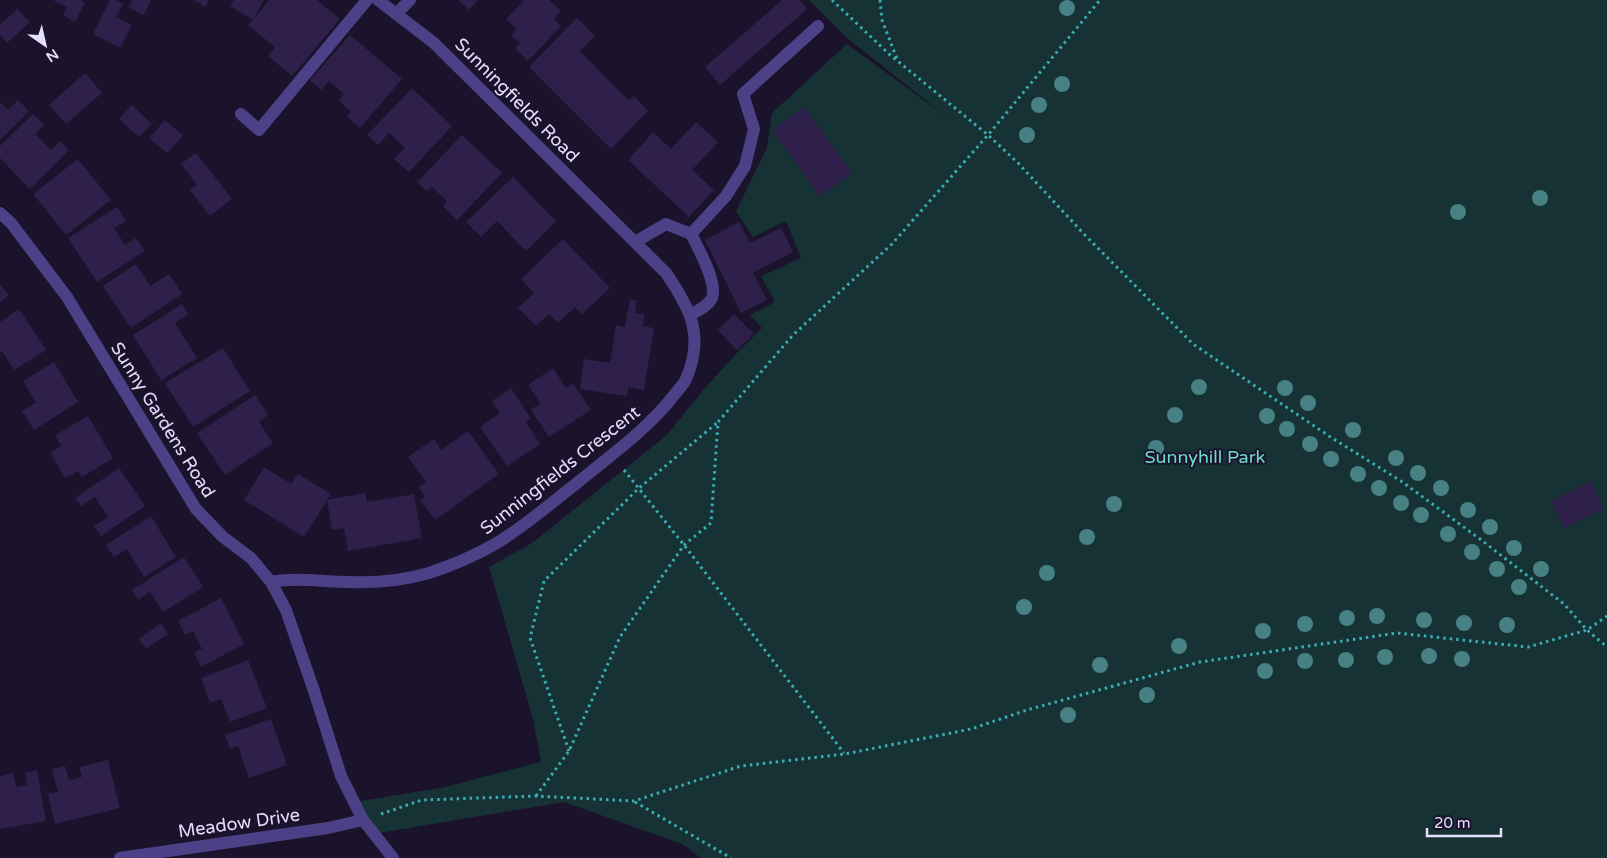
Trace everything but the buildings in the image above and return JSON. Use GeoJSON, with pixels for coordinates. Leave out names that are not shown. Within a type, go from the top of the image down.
{"type":"FeatureCollection","features":[{"type":"Feature","properties":{"kind":"street"},"geometry":{"type":"LineString","coordinates":[[241,114],[259,130],[367,0]]}},
{"type":"Feature","properties":{"kind":"street","name":"Sunningfields Road"},"geometry":{"type":"LineString","coordinates":[[378,0],[434,43],[625,232]]}},
{"type":"Feature","properties":{"kind":"street"},"geometry":{"type":"LineString","coordinates":[[396,14],[410,0]]}},
{"type":"Feature","properties":{"kind":"street"},"geometry":{"type":"LineString","coordinates":[[691,234],[726,196],[745,166],[754,129],[743,94],[818,26]]}},
{"type":"Feature","properties":{"kind":"street","name":"Sunny Gardens Road"},"geometry":{"type":"LineString","coordinates":[[0,213],[11,223],[67,297],[196,509],[223,536],[251,558],[271,582],[286,610],[341,776],[362,820],[394,858]]}},
{"type":"Feature","properties":{"kind":"street"},"geometry":{"type":"LineString","coordinates":[[635,242],[666,224],[691,234],[713,286],[712,298],[700,310],[690,315]]}},
{"type":"Feature","properties":{"kind":"street","name":"Sunningfields Crescent"},"geometry":{"type":"LineString","coordinates":[[271,582],[288,579],[352,582],[389,580],[427,573],[466,561],[497,544],[525,524],[660,413],[686,380],[694,348],[694,331],[690,315],[679,293],[666,274],[625,232]]}},
{"type":"Feature","properties":{"kind":"street","name":"Meadow Drive"},"geometry":{"type":"LineString","coordinates":[[120,858],[328,828],[362,820]]}},
{"type":"Feature","properties":{"kind":"path"},"geometry":{"type":"LineString","coordinates":[[832,0],[898,61],[988,135],[1193,344],[1401,482],[1480,539],[1564,604],[1587,630],[1607,647]]}},
{"type":"Feature","properties":{"kind":"path"},"geometry":{"type":"LineString","coordinates":[[880,0],[882,20],[898,61]]}},
{"type":"Feature","properties":{"kind":"path"},"geometry":{"type":"LineString","coordinates":[[569,751],[530,638],[544,581],[638,489],[718,422],[793,335],[892,244],[988,135],[1100,0]]}},
{"type":"Feature","properties":{"kind":"path"},"geometry":{"type":"LineString","coordinates":[[536,796],[569,751],[620,637],[684,545],[711,523],[718,422]]}},
{"type":"Feature","properties":{"kind":"path"},"geometry":{"type":"LineString","coordinates":[[612,454],[844,754]]}},
{"type":"Feature","properties":{"kind":"path"},"geometry":{"type":"LineString","coordinates":[[362,820],[422,800],[536,796],[634,801],[741,766],[844,754],[972,729],[1026,710],[1200,662],[1397,633],[1528,647],[1587,630],[1607,616]]}},
{"type":"Feature","properties":{"kind":"path"},"geometry":{"type":"LineString","coordinates":[[634,801],[731,858]]}},
{"type":"Feature","properties":{"kind":"green space","name":"Sunnyhill Park"},"geometry":{"type":"Polygon","coordinates":[[[809,0],[1607,0],[1607,858],[701,858],[682,844],[564,802],[374,834],[354,802],[445,787],[541,762],[533,719],[489,567],[532,543],[667,435],[704,389],[762,328],[750,315],[775,302],[761,276],[801,258],[786,221],[753,237],[736,211],[767,148],[772,113],[847,44],[947,117],[846,37],[809,0]]]}}]}
